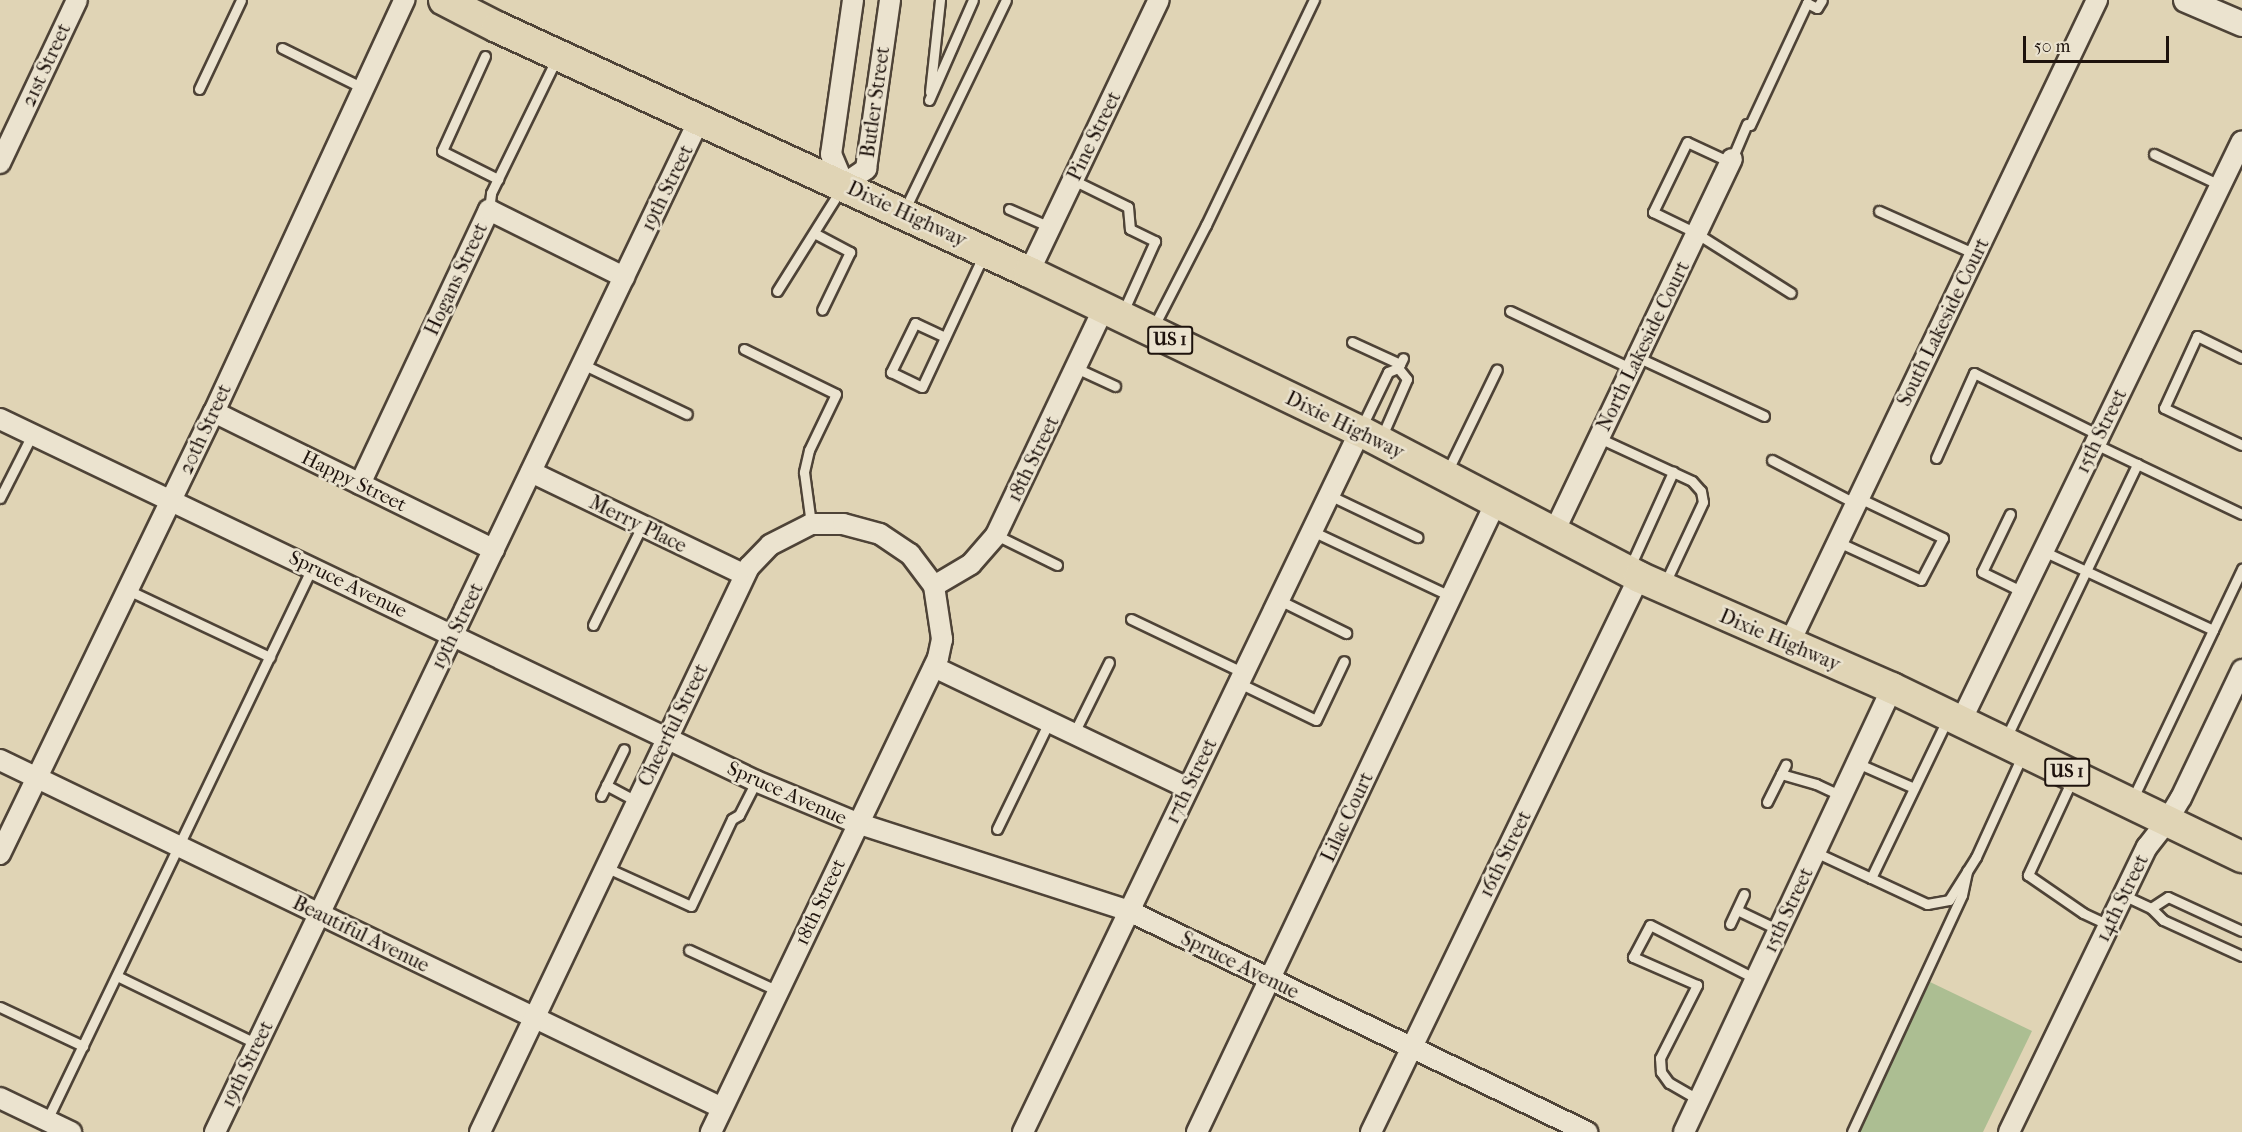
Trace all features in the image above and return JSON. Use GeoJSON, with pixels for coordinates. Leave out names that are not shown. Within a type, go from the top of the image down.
{"type":"FeatureCollection","features":[{"type":"Feature","properties":{"kind":"main road","name":"Dixie Highway"},"geometry":{"type":"LineString","coordinates":[[444,0],[558,56],[844,184],[1370,436],[1644,579],[1892,688],[2242,857]]}},
{"type":"Feature","properties":{"kind":"street","name":"21st Street"},"geometry":{"type":"LineString","coordinates":[[0,163],[77,0]]}},
{"type":"Feature","properties":{"kind":"street","name":"20th Street"},"geometry":{"type":"LineString","coordinates":[[0,854],[213,412],[404,0]]}},
{"type":"Feature","properties":{"kind":"street","name":"Butler Street"},"geometry":{"type":"LineString","coordinates":[[853,0],[831,154],[844,184],[866,169],[890,0]]}},
{"type":"Feature","properties":{"kind":"street","name":"Pine Street"},"geometry":{"type":"LineString","coordinates":[[1029,272],[1159,0]]}},
{"type":"Feature","properties":{"kind":"street","name":"South Lakeside Court"},"geometry":{"type":"LineString","coordinates":[[1789,644],[2097,0]]}},
{"type":"Feature","properties":{"kind":"street"},"geometry":{"type":"LineString","coordinates":[[2186,0],[2242,24]]}},
{"type":"Feature","properties":{"kind":"street","name":"19th Street"},"geometry":{"type":"LineString","coordinates":[[215,1132],[699,120]]}},
{"type":"Feature","properties":{"kind":"street","name":"15th Street"},"geometry":{"type":"LineString","coordinates":[[1955,718],[2023,592],[2242,141]]}},
{"type":"Feature","properties":{"kind":"street","name":"North Lakeside Court"},"geometry":{"type":"LineString","coordinates":[[1554,532],[1731,160]]}},
{"type":"Feature","properties":{"kind":"street","name":"Hogans Street"},"geometry":{"type":"LineString","coordinates":[[360,483],[489,210],[624,277]]}},
{"type":"Feature","properties":{"kind":"street","name":"18th Street"},"geometry":{"type":"LineString","coordinates":[[934,586],[970,564],[996,535],[1076,368],[1113,312]]}},
{"type":"Feature","properties":{"kind":"street","name":"Happy Street"},"geometry":{"type":"LineString","coordinates":[[213,412],[494,550]]}},
{"type":"Feature","properties":{"kind":"street","name":"Spruce Avenue"},"geometry":{"type":"LineString","coordinates":[[0,420],[33,433],[756,781],[857,823],[1129,911],[1412,1047],[1562,1127],[1587,1132]]}},
{"type":"Feature","properties":{"kind":"street","name":"17th Street"},"geometry":{"type":"LineString","coordinates":[[1023,1132],[1329,495],[1370,436]]}},
{"type":"Feature","properties":{"kind":"street","name":"Merry Place"},"geometry":{"type":"LineString","coordinates":[[531,472],[745,575]]}},
{"type":"Feature","properties":{"kind":"street","name":"Lilac Court"},"geometry":{"type":"LineString","coordinates":[[1197,1132],[1496,502]]}},
{"type":"Feature","properties":{"kind":"street","name":"Cheerful Street"},"geometry":{"type":"LineString","coordinates":[[480,1132],[666,737],[749,567],[770,545],[811,524],[843,524],[880,534],[910,554],[934,586],[942,639]]}},
{"type":"Feature","properties":{"kind":"street","name":"16th Street"},"geometry":{"type":"LineString","coordinates":[[1371,1132],[1644,579]]}},
{"type":"Feature","properties":{"kind":"street","name":"18th Street"},"geometry":{"type":"LineString","coordinates":[[711,1132],[857,823],[934,667],[942,639]]}},
{"type":"Feature","properties":{"kind":"street"},"geometry":{"type":"LineString","coordinates":[[934,667],[1188,788]]}},
{"type":"Feature","properties":{"kind":"street","name":"14th Street"},"geometry":{"type":"LineString","coordinates":[[2009,1132],[2146,847],[2167,821],[2242,670]]}},
{"type":"Feature","properties":{"kind":"street","name":"15th Street"},"geometry":{"type":"LineString","coordinates":[[1683,1132],[1892,688]]}},
{"type":"Feature","properties":{"kind":"street","name":"Beautiful Avenue"},"geometry":{"type":"LineString","coordinates":[[0,760],[722,1108]]}},
{"type":"Feature","properties":{"kind":"street"},"geometry":{"type":"LineString","coordinates":[[0,1098],[71,1132]]}},
{"type":"Feature","properties":{"kind":"lane"},"geometry":{"type":"LineString","coordinates":[[199,89],[241,0]]}},
{"type":"Feature","properties":{"kind":"lane"},"geometry":{"type":"LineString","coordinates":[[940,0],[929,100],[973,0]]}},
{"type":"Feature","properties":{"kind":"lane"},"geometry":{"type":"LineString","coordinates":[[904,213],[1006,0]]}},
{"type":"Feature","properties":{"kind":"lane"},"geometry":{"type":"LineString","coordinates":[[1151,331],[1206,225],[1314,0]]}},
{"type":"Feature","properties":{"kind":"lane"},"geometry":{"type":"LineString","coordinates":[[1791,293],[1696,233],[1653,212],[1687,142],[1731,160],[1807,3],[1817,8],[1822,0]]}},
{"type":"Feature","properties":{"kind":"lane"},"geometry":{"type":"LineString","coordinates":[[282,48],[363,88]]}},
{"type":"Feature","properties":{"kind":"lane"},"geometry":{"type":"LineString","coordinates":[[489,210],[491,193],[558,56]]}},
{"type":"Feature","properties":{"kind":"lane"},"geometry":{"type":"LineString","coordinates":[[485,57],[442,151],[498,179]]}},
{"type":"Feature","properties":{"kind":"lane"},"geometry":{"type":"LineString","coordinates":[[2154,153],[2220,185]]}},
{"type":"Feature","properties":{"kind":"lane"},"geometry":{"type":"LineString","coordinates":[[1073,180],[1128,207],[1130,229],[1155,241],[1113,312]]}},
{"type":"Feature","properties":{"kind":"lane"},"geometry":{"type":"LineString","coordinates":[[777,291],[844,184]]}},
{"type":"Feature","properties":{"kind":"lane"},"geometry":{"type":"LineString","coordinates":[[1009,209],[1050,227]]}},
{"type":"Feature","properties":{"kind":"lane"},"geometry":{"type":"LineString","coordinates":[[1879,211],[1975,254]]}},
{"type":"Feature","properties":{"kind":"lane"},"geometry":{"type":"LineString","coordinates":[[814,233],[850,252],[822,310]]}},
{"type":"Feature","properties":{"kind":"lane"},"geometry":{"type":"LineString","coordinates":[[945,337],[915,323],[891,372],[922,387],[986,252]]}},
{"type":"Feature","properties":{"kind":"lane"},"geometry":{"type":"LineString","coordinates":[[1510,311],[1764,416]]}},
{"type":"Feature","properties":{"kind":"lane"},"geometry":{"type":"LineString","coordinates":[[2242,358],[2197,336],[2164,408],[2242,445]]}},
{"type":"Feature","properties":{"kind":"lane"},"geometry":{"type":"LineString","coordinates":[[1352,342],[1400,363],[1407,379],[1370,436]]}},
{"type":"Feature","properties":{"kind":"lane"},"geometry":{"type":"LineString","coordinates":[[744,349],[836,394],[809,450],[804,472],[811,524]]}},
{"type":"Feature","properties":{"kind":"lane"},"geometry":{"type":"LineString","coordinates":[[1370,436],[1388,372],[1400,363]]}},
{"type":"Feature","properties":{"kind":"lane"},"geometry":{"type":"LineString","coordinates":[[582,364],[687,414]]}},
{"type":"Feature","properties":{"kind":"lane"},"geometry":{"type":"LineString","coordinates":[[1076,368],[1115,386]]}},
{"type":"Feature","properties":{"kind":"lane"},"geometry":{"type":"LineString","coordinates":[[1446,476],[1497,369]]}},
{"type":"Feature","properties":{"kind":"lane"},"geometry":{"type":"LineString","coordinates":[[1936,458],[1974,373],[2137,464],[2242,514]]}},
{"type":"Feature","properties":{"kind":"lane"},"geometry":{"type":"LineString","coordinates":[[0,498],[33,433]]}},
{"type":"Feature","properties":{"kind":"lane"},"geometry":{"type":"LineString","coordinates":[[1599,438],[1692,481],[1701,491],[1703,502],[1644,579]]}},
{"type":"Feature","properties":{"kind":"lane"},"geometry":{"type":"LineString","coordinates":[[1772,460],[1857,501],[1943,538],[1921,580],[1838,542]]}},
{"type":"Feature","properties":{"kind":"lane"},"geometry":{"type":"LineString","coordinates":[[1852,1132],[1962,896],[1967,871],[2014,746],[2086,571],[2137,464]]}},
{"type":"Feature","properties":{"kind":"lane"},"geometry":{"type":"LineString","coordinates":[[1644,579],[1673,472]]}},
{"type":"Feature","properties":{"kind":"lane"},"geometry":{"type":"LineString","coordinates":[[1329,495],[1417,537]]}},
{"type":"Feature","properties":{"kind":"lane"},"geometry":{"type":"LineString","coordinates":[[2010,514],[1982,572],[2023,592]]}},
{"type":"Feature","properties":{"kind":"lane"},"geometry":{"type":"LineString","coordinates":[[593,625],[642,526]]}},
{"type":"Feature","properties":{"kind":"lane"},"geometry":{"type":"LineString","coordinates":[[1312,531],[1452,597]]}},
{"type":"Feature","properties":{"kind":"lane"},"geometry":{"type":"LineString","coordinates":[[996,535],[1058,565]]}},
{"type":"Feature","properties":{"kind":"lane"},"geometry":{"type":"LineString","coordinates":[[2043,551],[2213,630]]}},
{"type":"Feature","properties":{"kind":"lane"},"geometry":{"type":"LineString","coordinates":[[47,1120],[313,567]]}},
{"type":"Feature","properties":{"kind":"lane"},"geometry":{"type":"LineString","coordinates":[[2130,803],[2242,570]]}},
{"type":"Feature","properties":{"kind":"lane"},"geometry":{"type":"LineString","coordinates":[[128,590],[270,657]]}},
{"type":"Feature","properties":{"kind":"lane"},"geometry":{"type":"LineString","coordinates":[[1279,600],[1346,633]]}},
{"type":"Feature","properties":{"kind":"lane"},"geometry":{"type":"LineString","coordinates":[[1131,619],[1316,720],[1344,661]]}},
{"type":"Feature","properties":{"kind":"lane"},"geometry":{"type":"LineString","coordinates":[[1073,735],[1109,662]]}},
{"type":"Feature","properties":{"kind":"lane"},"geometry":{"type":"LineString","coordinates":[[1871,878],[1914,788],[1955,718]]}},
{"type":"Feature","properties":{"kind":"lane"},"geometry":{"type":"LineString","coordinates":[[997,829],[1049,722]]}},
{"type":"Feature","properties":{"kind":"lane"},"geometry":{"type":"LineString","coordinates":[[601,796],[624,750]]}},
{"type":"Feature","properties":{"kind":"lane"},"geometry":{"type":"LineString","coordinates":[[1857,763],[1914,788]]}},
{"type":"Feature","properties":{"kind":"lane"},"geometry":{"type":"LineString","coordinates":[[1767,802],[1786,764]]}},
{"type":"Feature","properties":{"kind":"lane"},"geometry":{"type":"LineString","coordinates":[[1781,774],[1816,784],[1842,796]]}},
{"type":"Feature","properties":{"kind":"lane"},"geometry":{"type":"LineString","coordinates":[[2074,775],[2028,875],[2083,913],[2109,925]]}},
{"type":"Feature","properties":{"kind":"lane"},"geometry":{"type":"LineString","coordinates":[[605,867],[691,906],[732,819],[739,815],[756,781]]}},
{"type":"Feature","properties":{"kind":"lane"},"geometry":{"type":"LineString","coordinates":[[606,785],[636,801]]}},
{"type":"Feature","properties":{"kind":"lane"},"geometry":{"type":"LineString","coordinates":[[1815,852],[1927,904],[1949,900],[1967,871]]}},
{"type":"Feature","properties":{"kind":"lane"},"geometry":{"type":"LineString","coordinates":[[1730,924],[1743,894]]}},
{"type":"Feature","properties":{"kind":"lane"},"geometry":{"type":"LineString","coordinates":[[2123,896],[2151,908],[2163,920],[2242,956]]}},
{"type":"Feature","properties":{"kind":"lane"},"geometry":{"type":"LineString","coordinates":[[2151,908],[2168,897],[2242,931]]}},
{"type":"Feature","properties":{"kind":"lane"},"geometry":{"type":"LineString","coordinates":[[1737,910],[1779,930]]}},
{"type":"Feature","properties":{"kind":"lane"},"geometry":{"type":"LineString","coordinates":[[1699,1100],[1669,1083],[1661,1072],[1660,1058],[1697,985],[1633,957],[1650,925],[1756,979]]}},
{"type":"Feature","properties":{"kind":"lane"},"geometry":{"type":"LineString","coordinates":[[689,950],[778,992]]}},
{"type":"Feature","properties":{"kind":"lane"},"geometry":{"type":"LineString","coordinates":[[117,976],[257,1044]]}},
{"type":"Feature","properties":{"kind":"lane"},"geometry":{"type":"LineString","coordinates":[[0,1007],[83,1046]]}},
{"type":"Feature","properties":{"kind":"green space"},"geometry":{"type":"Polygon","coordinates":[[[1930,982],[2032,1031],[1983,1132],[1858,1132],[1930,982]]]}}]}
